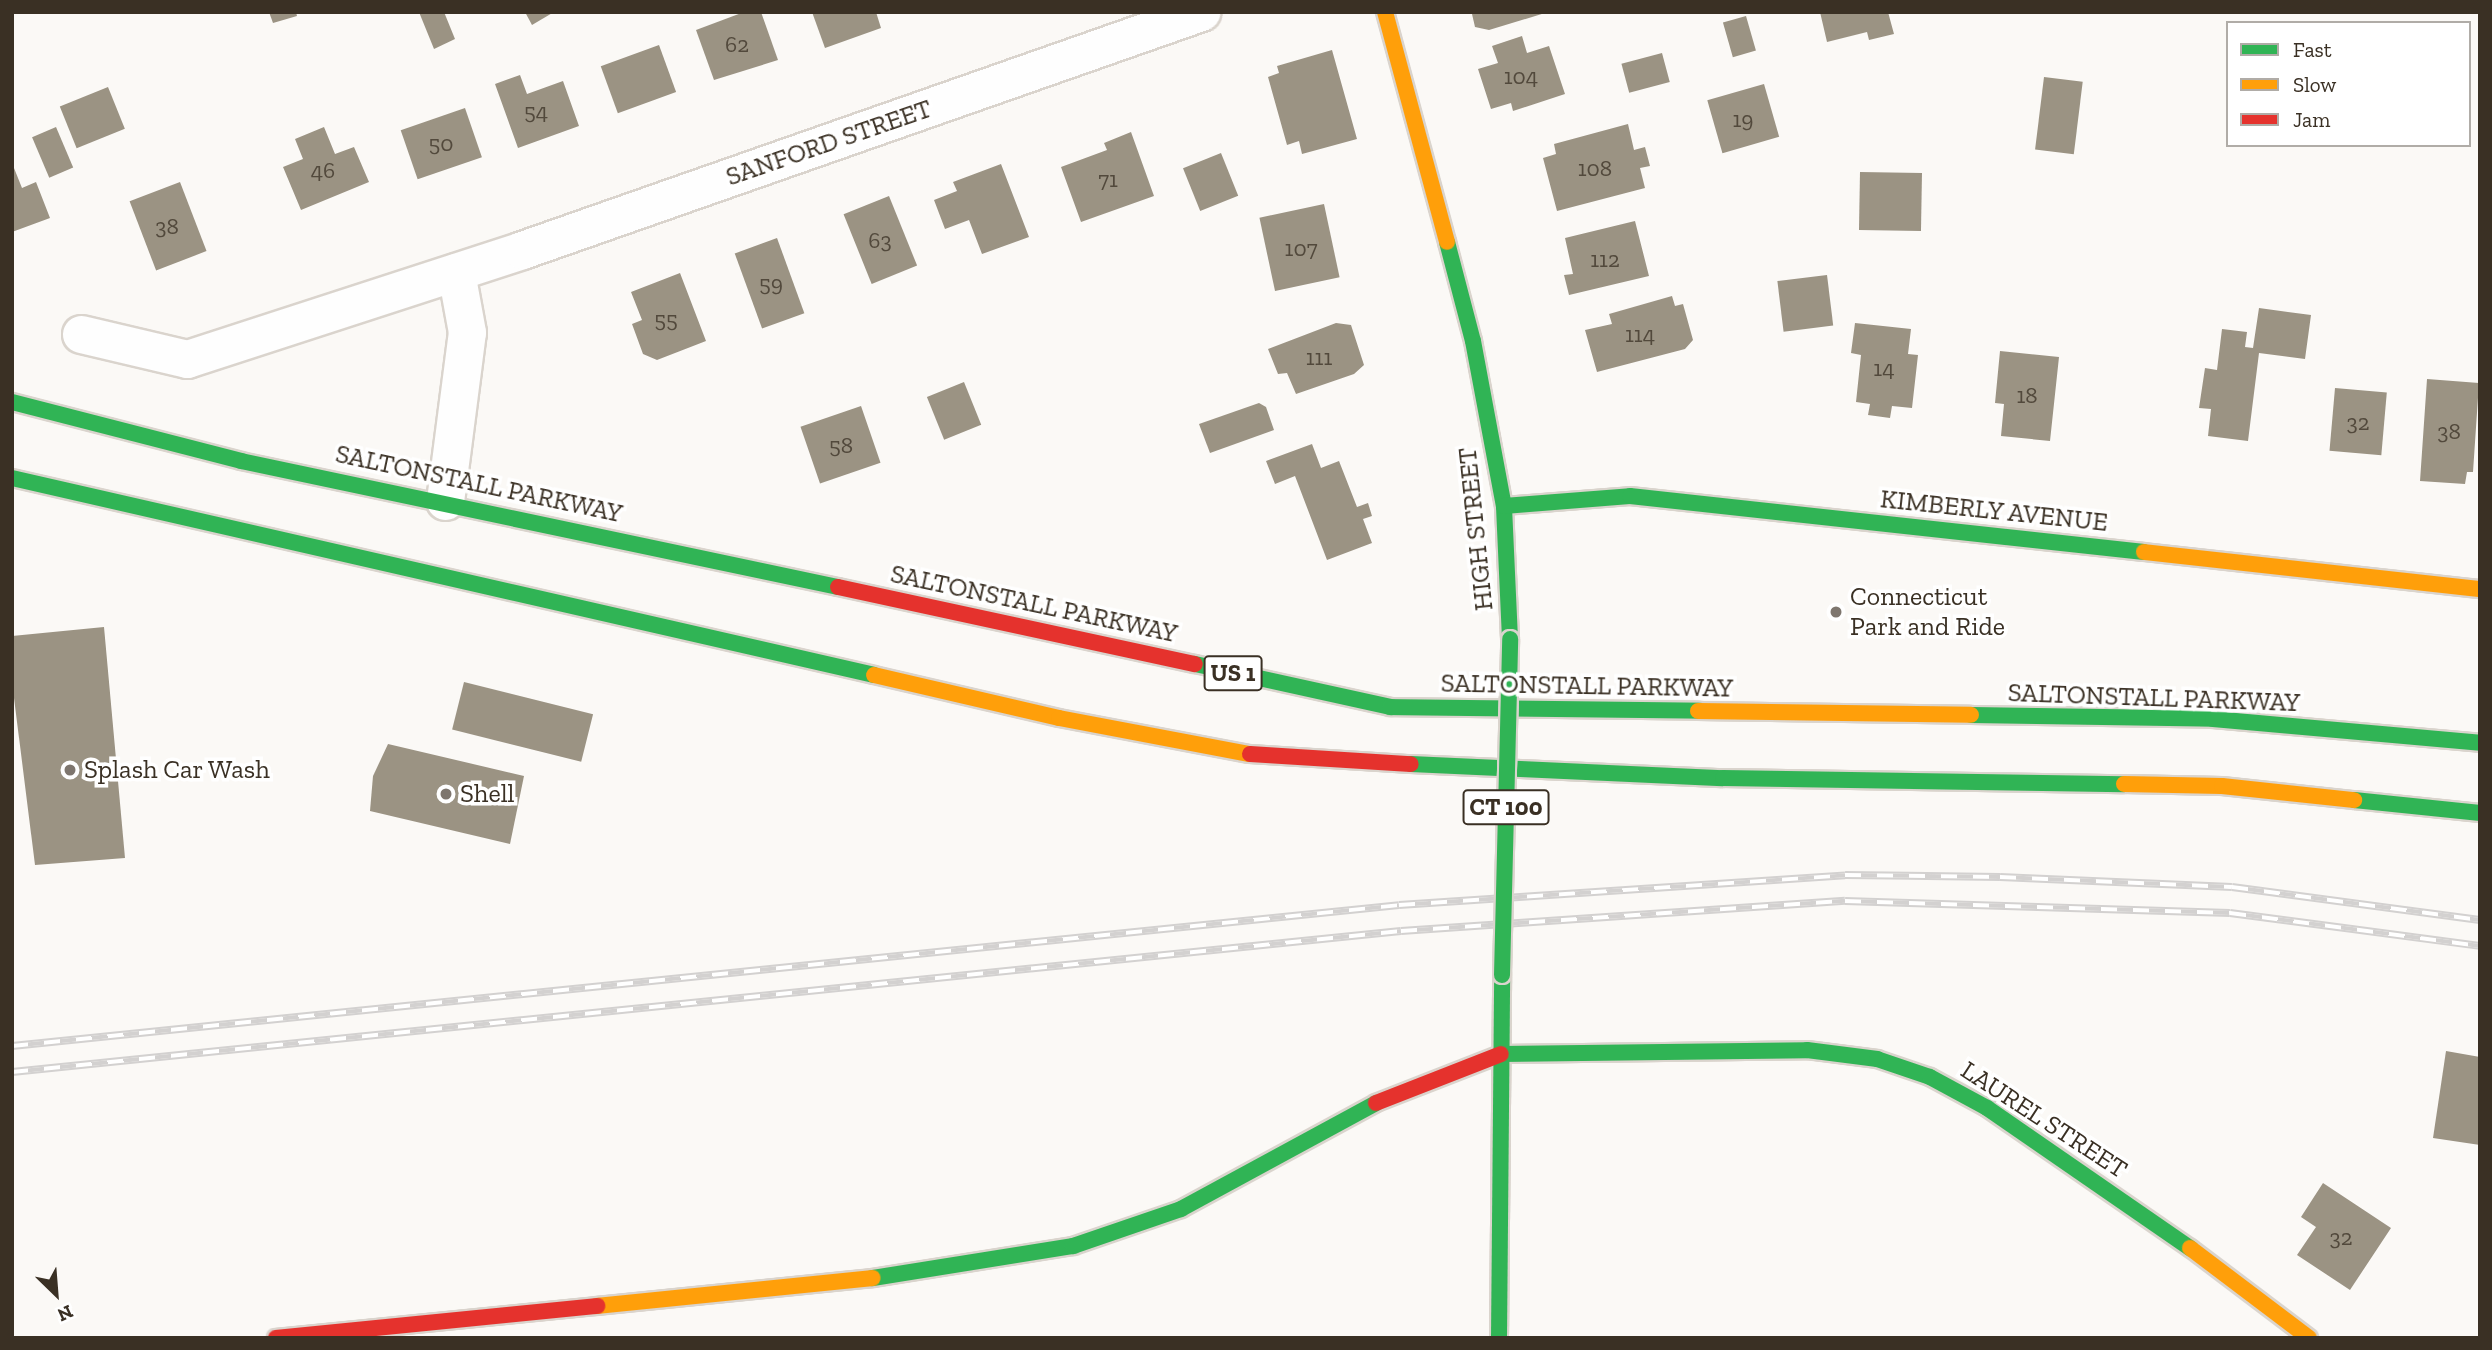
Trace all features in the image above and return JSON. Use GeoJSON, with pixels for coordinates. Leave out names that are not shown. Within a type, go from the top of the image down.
{"type":"FeatureCollection","features":[{"type":"Feature","properties":{"kind":"main road","name":"HIGH STREET"},"geometry":{"type":"LineString","coordinates":[[1385,12],[1472,341],[1504,506],[1510,639],[1501,1054]]}},
{"type":"Feature","properties":{"kind":"main road","name":"SALTONSTALL PARKWAY"},"geometry":{"type":"LineString","coordinates":[[12,402],[241,461],[445,501],[1390,707],[2213,719],[2480,743]]}},
{"type":"Feature","properties":{"kind":"main road"},"geometry":{"type":"LineString","coordinates":[[12,478],[1059,718],[1268,757],[1723,778],[2222,786],[2480,813]]}},
{"type":"Feature","properties":{"kind":"main road","name":"KIMBERLY AVENUE"},"geometry":{"type":"LineString","coordinates":[[1504,506],[1630,496],[2480,589]]}},
{"type":"Feature","properties":{"kind":"main road","name":"LAUREL STREET"},"geometry":{"type":"LineString","coordinates":[[1501,1054],[1807,1050],[1877,1059],[1930,1077],[1987,1108],[2085,1174],[2262,1299],[2309,1338]]}},
{"type":"Feature","properties":{"kind":"main road"},"geometry":{"type":"LineString","coordinates":[[276,1338],[888,1278],[1073,1246],[1181,1209],[1378,1102],[1501,1054]]}},
{"type":"Feature","properties":{"kind":"main road","name":"CT 100"},"geometry":{"type":"LineString","coordinates":[[1499,1338],[1501,1054]]}},
{"type":"Feature","properties":{"kind":"street","name":"SANFORD STREET"},"geometry":{"type":"LineString","coordinates":[[81,334],[187,359],[456,272],[1201,12]]}},
{"type":"Feature","properties":{"kind":"street"},"geometry":{"type":"LineString","coordinates":[[445,501],[467,332],[456,272]]}},
{"type":"Feature","properties":{"kind":"building"},"geometry":{"type":"Polygon","coordinates":[[[269,12],[296,12],[297,16],[273,23],[269,12]]]}},
{"type":"Feature","properties":{"kind":"building"},"geometry":{"type":"Polygon","coordinates":[[[419,12],[444,12],[455,39],[434,49],[419,12]]]}},
{"type":"Feature","properties":{"kind":"building"},"geometry":{"type":"Polygon","coordinates":[[[525,12],[554,12],[532,25],[525,12]]]}},
{"type":"Feature","properties":{"kind":"building"},"geometry":{"type":"Polygon","coordinates":[[[744,12],[761,12],[778,60],[714,80],[696,30],[744,12]]]}},
{"type":"Feature","properties":{"kind":"building"},"geometry":{"type":"Polygon","coordinates":[[[812,12],[876,12],[881,28],[825,48],[812,12]]]}},
{"type":"Feature","properties":{"kind":"building"},"geometry":{"type":"Polygon","coordinates":[[[1820,12],[1888,12],[1894,34],[1869,40],[1867,32],[1827,42],[1820,12]]]}},
{"type":"Feature","properties":{"kind":"building"},"geometry":{"type":"Polygon","coordinates":[[[1545,13],[1489,30],[1475,27],[1472,14],[1545,13]]]}},
{"type":"Feature","properties":{"kind":"building"},"geometry":{"type":"Polygon","coordinates":[[[1746,16],[1756,51],[1733,57],[1723,23],[1746,16]]]}},
{"type":"Feature","properties":{"kind":"building"},"geometry":{"type":"Polygon","coordinates":[[[1522,36],[1527,53],[1549,46],[1565,94],[1513,111],[1511,103],[1491,109],[1478,69],[1498,63],[1492,46],[1522,36]]]}},
{"type":"Feature","properties":{"kind":"building"},"geometry":{"type":"Polygon","coordinates":[[[659,45],[676,92],[618,113],[601,66],[659,45]]]}},
{"type":"Feature","properties":{"kind":"building"},"geometry":{"type":"Polygon","coordinates":[[[1332,50],[1357,139],[1302,154],[1299,141],[1287,145],[1268,77],[1279,73],[1277,66],[1332,50]]]}},
{"type":"Feature","properties":{"kind":"building"},"geometry":{"type":"Polygon","coordinates":[[[1662,53],[1670,82],[1629,93],[1621,64],[1662,53]]]}},
{"type":"Feature","properties":{"kind":"building"},"geometry":{"type":"Polygon","coordinates":[[[520,75],[527,94],[563,81],[579,126],[518,148],[495,84],[520,75]]]}},
{"type":"Feature","properties":{"kind":"building"},"geometry":{"type":"Polygon","coordinates":[[[2044,77],[2083,82],[2074,154],[2035,149],[2044,77]]]}},
{"type":"Feature","properties":{"kind":"building"},"geometry":{"type":"Polygon","coordinates":[[[1764,84],[1779,137],[1722,153],[1707,100],[1764,84]]]}},
{"type":"Feature","properties":{"kind":"building"},"geometry":{"type":"Polygon","coordinates":[[[108,87],[125,129],[77,148],[60,106],[108,87]]]}},
{"type":"Feature","properties":{"kind":"building"},"geometry":{"type":"Polygon","coordinates":[[[465,108],[482,157],[418,179],[401,130],[465,108]]]}},
{"type":"Feature","properties":{"kind":"building"},"geometry":{"type":"Polygon","coordinates":[[[1628,124],[1634,150],[1645,147],[1650,166],[1640,168],[1645,188],[1557,211],[1543,158],[1556,154],[1554,144],[1628,124]]]}},
{"type":"Feature","properties":{"kind":"building"},"geometry":{"type":"Polygon","coordinates":[[[56,127],[73,168],[49,178],[32,137],[56,127]]]}},
{"type":"Feature","properties":{"kind":"building"},"geometry":{"type":"Polygon","coordinates":[[[324,127],[335,154],[354,147],[369,182],[301,210],[283,167],[303,159],[295,139],[324,127]]]}},
{"type":"Feature","properties":{"kind":"building"},"geometry":{"type":"Polygon","coordinates":[[[1131,132],[1154,196],[1081,222],[1061,167],[1107,150],[1104,143],[1131,132]]]}},
{"type":"Feature","properties":{"kind":"building"},"geometry":{"type":"Polygon","coordinates":[[[1221,153],[1238,196],[1200,211],[1183,168],[1221,153]]]}},
{"type":"Feature","properties":{"kind":"building"},"geometry":{"type":"Polygon","coordinates":[[[12,163],[22,188],[36,182],[50,218],[12,232],[12,163]]]}},
{"type":"Feature","properties":{"kind":"building"},"geometry":{"type":"Polygon","coordinates":[[[1001,164],[1029,237],[982,254],[969,220],[945,229],[934,200],[957,191],[953,182],[1001,164]]]}},
{"type":"Feature","properties":{"kind":"building"},"geometry":{"type":"Polygon","coordinates":[[[1860,172],[1922,173],[1921,231],[1859,230],[1860,172]]]}},
{"type":"Feature","properties":{"kind":"building"},"geometry":{"type":"Polygon","coordinates":[[[180,182],[207,251],[156,270],[130,201],[180,182]]]}},
{"type":"Feature","properties":{"kind":"building"},"geometry":{"type":"Polygon","coordinates":[[[889,196],[917,266],[872,284],[844,214],[889,196]]]}},
{"type":"Feature","properties":{"kind":"building"},"geometry":{"type":"Polygon","coordinates":[[[1324,204],[1340,277],[1275,291],[1259,218],[1324,204]]]}},
{"type":"Feature","properties":{"kind":"building"},"geometry":{"type":"Polygon","coordinates":[[[1635,221],[1649,276],[1569,295],[1564,275],[1573,274],[1565,238],[1635,221]]]}},
{"type":"Feature","properties":{"kind":"building"},"geometry":{"type":"Polygon","coordinates":[[[777,238],[804,313],[762,329],[735,253],[777,238]]]}},
{"type":"Feature","properties":{"kind":"building"},"geometry":{"type":"Polygon","coordinates":[[[680,273],[706,341],[657,360],[643,354],[632,324],[642,320],[631,292],[680,273]]]}},
{"type":"Feature","properties":{"kind":"building"},"geometry":{"type":"Polygon","coordinates":[[[1827,275],[1833,326],[1784,332],[1777,281],[1827,275]]]}},
{"type":"Feature","properties":{"kind":"building"},"geometry":{"type":"Polygon","coordinates":[[[1672,296],[1675,306],[1683,304],[1693,340],[1685,349],[1597,372],[1585,330],[1612,324],[1609,314],[1672,296]]]}},
{"type":"Feature","properties":{"kind":"building"},"geometry":{"type":"Polygon","coordinates":[[[2259,308],[2311,315],[2305,359],[2259,353],[2248,441],[2208,436],[2211,409],[2199,408],[2205,368],[2217,370],[2222,329],[2247,332],[2245,347],[2253,348],[2259,308]]]}},
{"type":"Feature","properties":{"kind":"building"},"geometry":{"type":"Polygon","coordinates":[[[1336,323],[1351,325],[1364,365],[1354,374],[1296,394],[1287,373],[1278,374],[1268,349],[1336,323]]]}},
{"type":"Feature","properties":{"kind":"building"},"geometry":{"type":"Polygon","coordinates":[[[1855,323],[1911,329],[1908,354],[1918,355],[1912,408],[1892,406],[1890,418],[1868,415],[1870,404],[1856,402],[1861,355],[1851,353],[1855,323]]]}},
{"type":"Feature","properties":{"kind":"building"},"geometry":{"type":"Polygon","coordinates":[[[2000,351],[2059,357],[2050,441],[2001,436],[2004,404],[1995,403],[2000,351]]]}},
{"type":"Feature","properties":{"kind":"building"},"geometry":{"type":"Polygon","coordinates":[[[2427,379],[2479,383],[2473,472],[2467,472],[2465,484],[2420,481],[2427,379]]]}},
{"type":"Feature","properties":{"kind":"building"},"geometry":{"type":"Polygon","coordinates":[[[964,382],[981,425],[944,440],[927,397],[964,382]]]}},
{"type":"Feature","properties":{"kind":"building"},"geometry":{"type":"Polygon","coordinates":[[[2335,388],[2387,393],[2381,455],[2330,451],[2335,388]]]}},
{"type":"Feature","properties":{"kind":"building"},"geometry":{"type":"Polygon","coordinates":[[[1259,403],[1266,407],[1274,430],[1210,453],[1199,424],[1259,403]]]}},
{"type":"Feature","properties":{"kind":"building"},"geometry":{"type":"Polygon","coordinates":[[[861,406],[881,463],[820,484],[800,427],[861,406]]]}},
{"type":"Feature","properties":{"kind":"building"},"geometry":{"type":"Polygon","coordinates":[[[1312,444],[1321,468],[1339,461],[1357,507],[1368,503],[1372,516],[1363,519],[1372,543],[1327,560],[1295,476],[1275,484],[1266,461],[1312,444]]]}},
{"type":"Feature","properties":{"kind":"building","name":"Splash Car Wash"},"geometry":{"type":"Polygon","coordinates":[[[104,627],[125,858],[35,865],[12,682],[12,636],[104,627]]]}},
{"type":"Feature","properties":{"kind":"building","name":"Shell"},"geometry":{"type":"Polygon","coordinates":[[[464,682],[593,714],[581,762],[452,730],[464,682]]]}},
{"type":"Feature","properties":{"kind":"building","name":"Shell"},"geometry":{"type":"Polygon","coordinates":[[[388,744],[524,776],[510,844],[370,811],[373,776],[388,744]]]}},
{"type":"Feature","properties":{"kind":"building"},"geometry":{"type":"Polygon","coordinates":[[[2446,1051],[2480,1057],[2480,1145],[2433,1138],[2446,1051]]]}},
{"type":"Feature","properties":{"kind":"building"},"geometry":{"type":"Polygon","coordinates":[[[2323,1183],[2391,1228],[2350,1290],[2297,1255],[2316,1227],[2301,1217],[2323,1183]]]}},
{"type":"Feature","properties":{"kind":"railway"},"geometry":{"type":"LineString","coordinates":[[12,1046],[1399,905],[1845,875],[2000,877],[2232,887],[2480,920]]}},
{"type":"Feature","properties":{"kind":"railway"},"geometry":{"type":"LineString","coordinates":[[12,1072],[1401,931],[1845,901],[2230,913],[2480,946]]}},
{"type":"Feature","properties":{"kind":"traffic: fast"},"geometry":{"type":"LineString","coordinates":[[1447,242],[1473,341],[1504,506]]}},
{"type":"Feature","properties":{"kind":"traffic: fast"},"geometry":{"type":"LineString","coordinates":[[12,402],[241,461],[838,587]]}},
{"type":"Feature","properties":{"kind":"traffic: fast"},"geometry":{"type":"LineString","coordinates":[[12,478],[874,675]]}},
{"type":"Feature","properties":{"kind":"traffic: fast"},"geometry":{"type":"LineString","coordinates":[[1510,639],[1504,506],[1630,496],[2144,552]]}},
{"type":"Feature","properties":{"kind":"traffic: fast"},"geometry":{"type":"LineString","coordinates":[[1502,975],[1510,639]]}},
{"type":"Feature","properties":{"kind":"traffic: fast"},"geometry":{"type":"LineString","coordinates":[[1195,664],[1390,707],[1698,711]]}},
{"type":"Feature","properties":{"kind":"traffic: fast"},"geometry":{"type":"LineString","coordinates":[[1971,715],[2213,719],[2480,743]]}},
{"type":"Feature","properties":{"kind":"traffic: fast"},"geometry":{"type":"LineString","coordinates":[[1411,764],[1723,778],[2124,784]]}},
{"type":"Feature","properties":{"kind":"traffic: fast"},"geometry":{"type":"LineString","coordinates":[[2354,800],[2480,813]]}},
{"type":"Feature","properties":{"kind":"traffic: fast"},"geometry":{"type":"LineString","coordinates":[[1499,1338],[1502,975]]}},
{"type":"Feature","properties":{"kind":"traffic: fast"},"geometry":{"type":"LineString","coordinates":[[1501,1054],[1807,1050],[1877,1059],[1930,1077],[1987,1108],[2190,1248]]}},
{"type":"Feature","properties":{"kind":"traffic: fast"},"geometry":{"type":"LineString","coordinates":[[873,1278],[1073,1246],[1181,1209],[1376,1103]]}},
{"type":"Feature","properties":{"kind":"traffic: slow"},"geometry":{"type":"LineString","coordinates":[[1385,12],[1447,242]]}},
{"type":"Feature","properties":{"kind":"traffic: slow"},"geometry":{"type":"LineString","coordinates":[[2144,552],[2480,589]]}},
{"type":"Feature","properties":{"kind":"traffic: slow"},"geometry":{"type":"LineString","coordinates":[[874,675],[1059,718],[1250,754]]}},
{"type":"Feature","properties":{"kind":"traffic: slow"},"geometry":{"type":"LineString","coordinates":[[1698,711],[1971,715]]}},
{"type":"Feature","properties":{"kind":"traffic: slow"},"geometry":{"type":"LineString","coordinates":[[2124,784],[2222,786],[2354,800]]}},
{"type":"Feature","properties":{"kind":"traffic: slow"},"geometry":{"type":"LineString","coordinates":[[2190,1248],[2309,1338]]}},
{"type":"Feature","properties":{"kind":"traffic: slow"},"geometry":{"type":"LineString","coordinates":[[597,1306],[873,1278]]}},
{"type":"Feature","properties":{"kind":"traffic: jam"},"geometry":{"type":"LineString","coordinates":[[838,587],[1195,664]]}},
{"type":"Feature","properties":{"kind":"traffic: jam"},"geometry":{"type":"LineString","coordinates":[[1250,754],[1411,764]]}},
{"type":"Feature","properties":{"kind":"traffic: jam"},"geometry":{"type":"LineString","coordinates":[[1376,1103],[1501,1054]]}},
{"type":"Feature","properties":{"kind":"traffic: jam"},"geometry":{"type":"LineString","coordinates":[[276,1338],[597,1306]]}},
{"type":"Feature","properties":{"kind":"place","name":"Connecticut Park and Ride"},"geometry":{"type":"Point","coordinates":[1836,612]}},
{"type":"Feature","properties":{"kind":"place","name":"Splash Car Wash"},"geometry":{"type":"Point","coordinates":[70,770]}},
{"type":"Feature","properties":{"kind":"place","name":"Shell"},"geometry":{"type":"Point","coordinates":[446,794]}}]}
